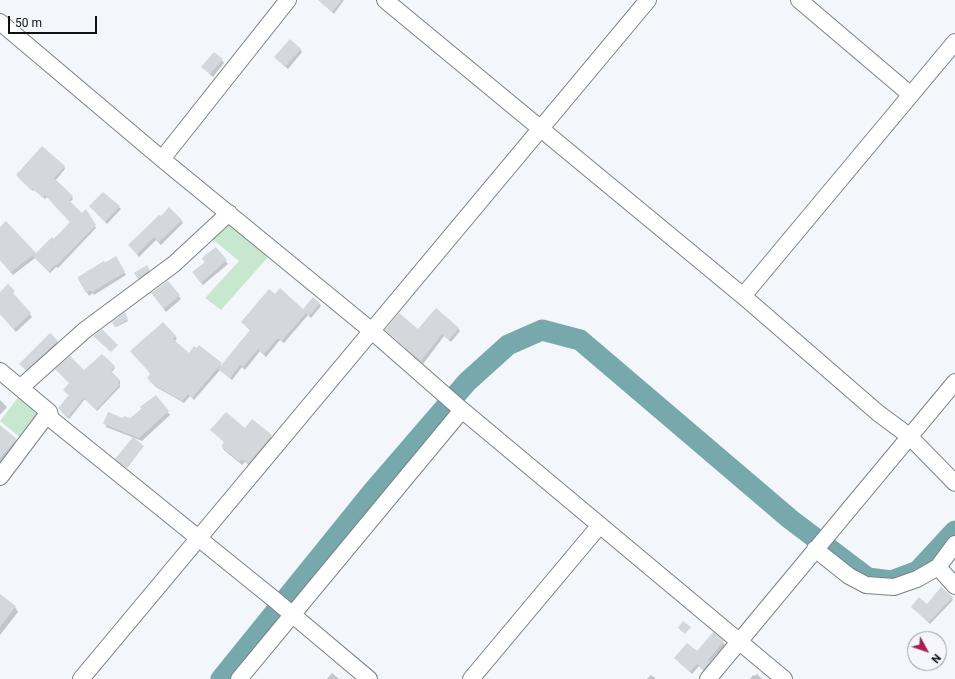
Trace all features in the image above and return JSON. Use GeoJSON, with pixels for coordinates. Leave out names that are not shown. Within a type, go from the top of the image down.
{"type":"FeatureCollection","features":[{"type":"Feature","properties":{"kind":"street"},"geometry":{"type":"LineString","coordinates":[[162,159],[288,0]]}},
{"type":"Feature","properties":{"kind":"street"},"geometry":{"type":"LineString","coordinates":[[385,0],[743,296],[878,413],[909,436],[955,483]]}},
{"type":"Feature","properties":{"kind":"street"},"geometry":{"type":"LineString","coordinates":[[81,679],[373,332],[648,0]]}},
{"type":"Feature","properties":{"kind":"street"},"geometry":{"type":"LineString","coordinates":[[799,0],[911,95]]}},
{"type":"Feature","properties":{"kind":"street"},"geometry":{"type":"LineString","coordinates":[[0,22],[162,159],[373,332],[460,408],[784,679]]}},
{"type":"Feature","properties":{"kind":"street"},"geometry":{"type":"LineString","coordinates":[[743,296],[955,42]]}},
{"type":"Feature","properties":{"kind":"street"},"geometry":{"type":"LineString","coordinates":[[20,388],[90,326],[174,264],[229,213]]}},
{"type":"Feature","properties":{"kind":"street"},"geometry":{"type":"LineString","coordinates":[[0,371],[49,412],[51,419],[290,613],[368,679]]}},
{"type":"Feature","properties":{"kind":"street"},"geometry":{"type":"LineString","coordinates":[[708,679],[955,382]]}},
{"type":"Feature","properties":{"kind":"street"},"geometry":{"type":"LineString","coordinates":[[239,679],[290,613],[460,408]]}},
{"type":"Feature","properties":{"kind":"street"},"geometry":{"type":"LineString","coordinates":[[0,477],[49,412]]}},
{"type":"Feature","properties":{"kind":"street"},"geometry":{"type":"LineString","coordinates":[[471,679],[600,525]]}},
{"type":"Feature","properties":{"kind":"street"},"geometry":{"type":"LineString","coordinates":[[815,549],[849,576],[866,585],[894,587],[917,579],[938,567],[955,544]]}},
{"type":"Feature","properties":{"kind":"street"},"geometry":{"type":"LineString","coordinates":[[938,567],[955,586]]}},
{"type":"Feature","properties":{"kind":"green space"},"geometry":{"type":"Polygon","coordinates":[[[226,220],[268,257],[221,310],[205,298],[239,261],[210,237],[226,220]]]}},
{"type":"Feature","properties":{"kind":"green space"},"geometry":{"type":"Polygon","coordinates":[[[20,395],[41,415],[22,439],[0,421],[20,395]]]}},
{"type":"Feature","properties":{"kind":"building"},"geometry":{"type":"Polygon","coordinates":[[[318,0],[342,0],[332,12],[318,0]]]}},
{"type":"Feature","properties":{"kind":"building"},"geometry":{"type":"Polygon","coordinates":[[[290,39],[301,49],[285,67],[274,57],[290,39]]]}},
{"type":"Feature","properties":{"kind":"building"},"geometry":{"type":"Polygon","coordinates":[[[214,52],[223,59],[210,74],[201,67],[214,52]]]}},
{"type":"Feature","properties":{"kind":"building"},"geometry":{"type":"Polygon","coordinates":[[[42,146],[65,166],[54,178],[73,196],[69,200],[82,213],[86,209],[96,225],[56,266],[55,265],[49,271],[33,256],[52,237],[54,239],[70,222],[45,195],[43,198],[32,188],[31,190],[16,175],[42,146]]]}},
{"type":"Feature","properties":{"kind":"building"},"geometry":{"type":"Polygon","coordinates":[[[103,192],[120,206],[105,222],[89,206],[103,192]]]}},
{"type":"Feature","properties":{"kind":"building"},"geometry":{"type":"Polygon","coordinates":[[[169,207],[182,220],[159,242],[154,237],[137,254],[128,245],[169,207]]]}},
{"type":"Feature","properties":{"kind":"building"},"geometry":{"type":"Polygon","coordinates":[[[6,221],[36,253],[11,272],[0,260],[0,227],[6,221]]]}},
{"type":"Feature","properties":{"kind":"building"},"geometry":{"type":"Polygon","coordinates":[[[216,247],[227,260],[201,283],[192,272],[205,262],[202,259],[204,256],[216,247]]]}},
{"type":"Feature","properties":{"kind":"building"},"geometry":{"type":"Polygon","coordinates":[[[116,256],[125,272],[92,292],[90,290],[86,293],[78,277],[104,261],[105,263],[116,256]]]}},
{"type":"Feature","properties":{"kind":"building"},"geometry":{"type":"Polygon","coordinates":[[[147,265],[150,270],[138,279],[134,273],[147,265]]]}},
{"type":"Feature","properties":{"kind":"building"},"geometry":{"type":"Polygon","coordinates":[[[168,281],[180,295],[164,309],[151,293],[168,281]]]}},
{"type":"Feature","properties":{"kind":"building"},"geometry":{"type":"Polygon","coordinates":[[[8,284],[15,291],[13,293],[31,313],[14,329],[0,314],[0,292],[8,284]]]}},
{"type":"Feature","properties":{"kind":"building"},"geometry":{"type":"Polygon","coordinates":[[[280,288],[303,309],[313,297],[320,303],[309,316],[306,313],[282,341],[278,338],[264,354],[258,349],[243,367],[240,365],[230,378],[218,369],[250,330],[241,322],[269,289],[275,294],[280,288]]]}},
{"type":"Feature","properties":{"kind":"building"},"geometry":{"type":"Polygon","coordinates":[[[436,308],[459,328],[449,340],[442,334],[421,361],[385,330],[399,313],[418,329],[436,308]]]}},
{"type":"Feature","properties":{"kind":"building"},"geometry":{"type":"Polygon","coordinates":[[[125,312],[128,319],[115,327],[112,322],[125,312]]]}},
{"type":"Feature","properties":{"kind":"building"},"geometry":{"type":"Polygon","coordinates":[[[163,322],[176,336],[173,339],[189,353],[194,346],[196,348],[199,345],[222,363],[192,398],[188,394],[182,401],[153,384],[147,378],[150,374],[149,372],[130,351],[163,322]]]}},
{"type":"Feature","properties":{"kind":"building"},"geometry":{"type":"Polygon","coordinates":[[[102,329],[118,345],[111,352],[93,336],[102,329]]]}},
{"type":"Feature","properties":{"kind":"building"},"geometry":{"type":"Polygon","coordinates":[[[50,333],[58,341],[26,370],[19,364],[50,333]]]}},
{"type":"Feature","properties":{"kind":"building"},"geometry":{"type":"Polygon","coordinates":[[[102,354],[115,366],[111,371],[120,380],[118,383],[120,384],[96,410],[84,398],[67,418],[58,408],[69,395],[63,390],[69,383],[55,369],[70,356],[84,370],[102,354]]]}},
{"type":"Feature","properties":{"kind":"building"},"geometry":{"type":"Polygon","coordinates":[[[156,395],[169,411],[139,438],[103,424],[108,412],[123,418],[124,416],[130,418],[142,409],[140,407],[156,395]]]}},
{"type":"Feature","properties":{"kind":"building"},"geometry":{"type":"Polygon","coordinates":[[[226,412],[245,428],[252,419],[272,435],[248,464],[242,459],[240,462],[221,446],[224,442],[210,430],[226,412]]]}},
{"type":"Feature","properties":{"kind":"building"},"geometry":{"type":"Polygon","coordinates":[[[0,425],[17,439],[0,458],[0,425]]]}},
{"type":"Feature","properties":{"kind":"building"},"geometry":{"type":"Polygon","coordinates":[[[133,437],[144,446],[126,468],[115,459],[133,437]]]}},
{"type":"Feature","properties":{"kind":"building"},"geometry":{"type":"Polygon","coordinates":[[[941,587],[953,597],[929,622],[911,607],[919,597],[927,604],[941,587]]]}},
{"type":"Feature","properties":{"kind":"building"},"geometry":{"type":"Polygon","coordinates":[[[0,594],[16,606],[0,627],[0,594]]]}},
{"type":"Feature","properties":{"kind":"building"},"geometry":{"type":"Polygon","coordinates":[[[683,621],[691,627],[685,634],[678,628],[683,621]]]}},
{"type":"Feature","properties":{"kind":"building"},"geometry":{"type":"Polygon","coordinates":[[[713,632],[724,641],[708,660],[710,662],[703,670],[697,664],[690,672],[674,658],[687,643],[697,651],[713,632]]]}},
{"type":"Feature","properties":{"kind":"waterway"},"geometry":{"type":"LineString","coordinates":[[221,679],[373,491],[467,382],[508,345],[542,330],[580,340],[790,519],[868,578],[891,581],[918,571],[955,531]]}}]}
